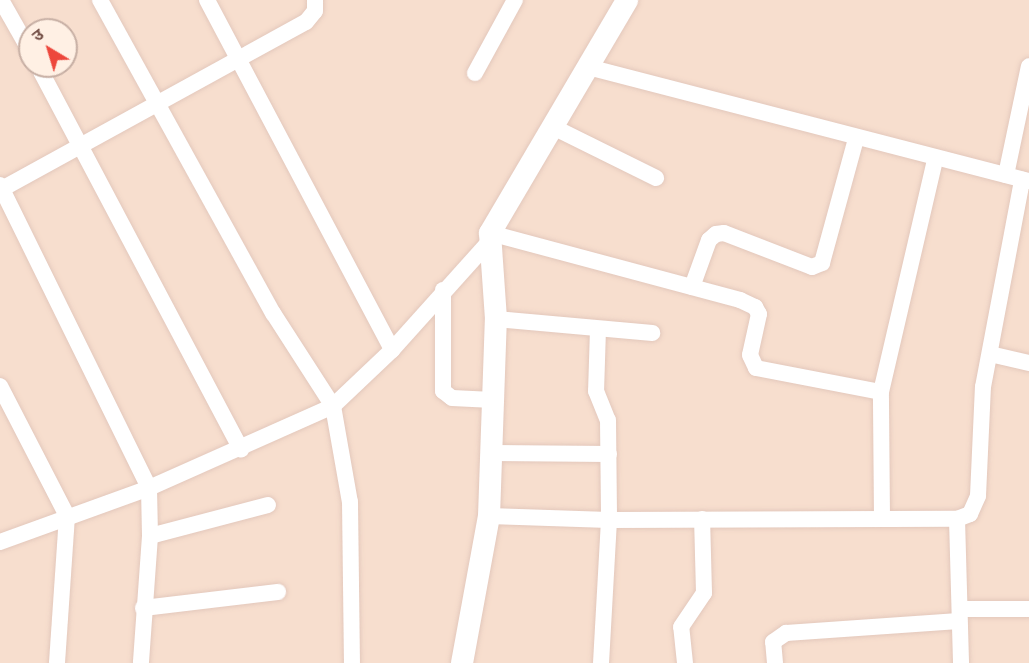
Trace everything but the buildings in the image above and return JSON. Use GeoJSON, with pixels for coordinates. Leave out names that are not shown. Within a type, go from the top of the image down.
{"type":"FeatureCollection","features":[{"type":"Feature","properties":{"kind":"street"},"geometry":{"type":"LineString","coordinates":[[1,0],[18,30]]}},
{"type":"Feature","properties":{"kind":"street"},"geometry":{"type":"LineString","coordinates":[[100,0],[273,313],[333,406],[350,502],[352,663]]}},
{"type":"Feature","properties":{"kind":"street"},"geometry":{"type":"LineString","coordinates":[[207,0],[392,350]]}},
{"type":"Feature","properties":{"kind":"street"},"geometry":{"type":"LineString","coordinates":[[141,663],[143,608],[150,536],[149,488],[1,188],[82,142],[240,60],[306,22],[315,11],[315,0]]}},
{"type":"Feature","properties":{"kind":"street"},"geometry":{"type":"LineString","coordinates":[[475,73],[515,0]]}},
{"type":"Feature","properties":{"kind":"street"},"geometry":{"type":"LineString","coordinates":[[0,542],[149,488],[241,450],[333,406],[392,350],[489,237],[627,0]]}},
{"type":"Feature","properties":{"kind":"street"},"geometry":{"type":"LineString","coordinates":[[489,516],[609,520],[957,519],[970,514],[978,496],[980,415],[1019,179],[1029,66]]}},
{"type":"Feature","properties":{"kind":"street"},"geometry":{"type":"LineString","coordinates":[[588,67],[934,160],[1019,179]]}},
{"type":"Feature","properties":{"kind":"street"},"geometry":{"type":"LineString","coordinates":[[45,78],[82,142],[241,450]]}},
{"type":"Feature","properties":{"kind":"street"},"geometry":{"type":"LineString","coordinates":[[553,127],[656,178]]}},
{"type":"Feature","properties":{"kind":"street"},"geometry":{"type":"LineString","coordinates":[[692,287],[709,240],[716,234],[724,233],[812,267],[822,262],[856,139]]}},
{"type":"Feature","properties":{"kind":"street"},"geometry":{"type":"LineString","coordinates":[[882,518],[881,392],[934,160]]}},
{"type":"Feature","properties":{"kind":"street"},"geometry":{"type":"LineString","coordinates":[[489,237],[692,287],[755,307],[759,314],[750,356],[762,372],[881,392]]}},
{"type":"Feature","properties":{"kind":"street"},"geometry":{"type":"LineString","coordinates":[[462,663],[489,516],[496,320],[489,237]]}},
{"type":"Feature","properties":{"kind":"street"},"geometry":{"type":"LineString","coordinates":[[443,290],[442,391],[452,398],[493,399]]}},
{"type":"Feature","properties":{"kind":"street"},"geometry":{"type":"LineString","coordinates":[[496,320],[652,333]]}},
{"type":"Feature","properties":{"kind":"street"},"geometry":{"type":"LineString","coordinates":[[598,329],[596,391],[607,413],[609,454],[609,520],[601,663]]}},
{"type":"Feature","properties":{"kind":"street"},"geometry":{"type":"LineString","coordinates":[[990,354],[1029,363]]}},
{"type":"Feature","properties":{"kind":"street"},"geometry":{"type":"LineString","coordinates":[[0,386],[67,516],[57,663]]}},
{"type":"Feature","properties":{"kind":"street"},"geometry":{"type":"LineString","coordinates":[[492,453],[609,454]]}},
{"type":"Feature","properties":{"kind":"street"},"geometry":{"type":"LineString","coordinates":[[150,536],[268,505]]}},
{"type":"Feature","properties":{"kind":"street"},"geometry":{"type":"LineString","coordinates":[[685,663],[681,627],[704,593],[702,519]]}},
{"type":"Feature","properties":{"kind":"street"},"geometry":{"type":"LineString","coordinates":[[957,519],[961,663]]}},
{"type":"Feature","properties":{"kind":"street"},"geometry":{"type":"LineString","coordinates":[[143,608],[278,592]]}},
{"type":"Feature","properties":{"kind":"street"},"geometry":{"type":"LineString","coordinates":[[775,663],[773,642],[786,633],[1029,609]]}},
{"type":"Feature","properties":{"kind":"shaded area"},"geometry":{"type":"Polygon","coordinates":[[[0,0],[1029,0],[1029,663],[0,663],[0,0]]]}}]}
